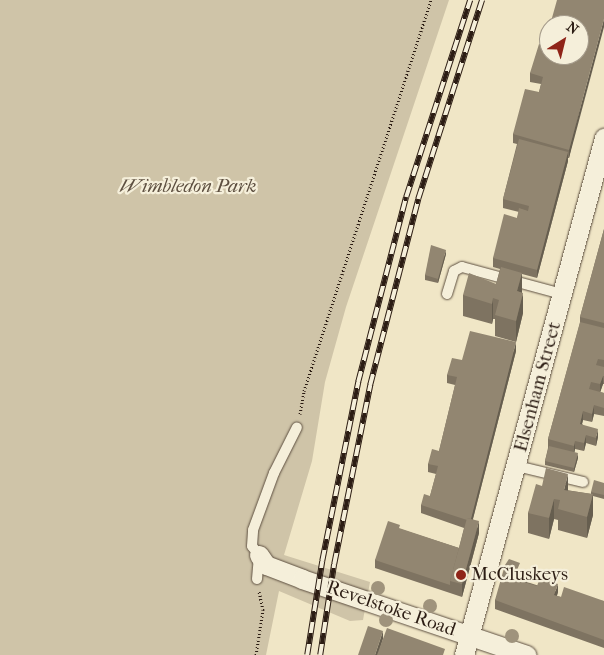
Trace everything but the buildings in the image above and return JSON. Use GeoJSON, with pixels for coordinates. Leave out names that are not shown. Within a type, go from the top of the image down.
{"type":"FeatureCollection","features":[{"type":"Feature","properties":{"kind":"street","name":"Elsenham Street"},"geometry":{"type":"LineString","coordinates":[[464,655],[517,466],[604,138]]}},
{"type":"Feature","properties":{"kind":"street","name":"Revelstoke Road"},"geometry":{"type":"LineString","coordinates":[[260,555],[266,565],[302,579],[527,655]]}},
{"type":"Feature","properties":{"kind":"lane"},"geometry":{"type":"LineString","coordinates":[[447,294],[454,271],[462,267],[562,294]]}},
{"type":"Feature","properties":{"kind":"lane"},"geometry":{"type":"LineString","coordinates":[[257,579],[260,555],[252,546],[253,530],[274,472],[298,423]]}},
{"type":"Feature","properties":{"kind":"lane"},"geometry":{"type":"LineString","coordinates":[[517,466],[583,482]]}},
{"type":"Feature","properties":{"kind":"path"},"geometry":{"type":"LineString","coordinates":[[298,423],[304,391],[431,0]]}},
{"type":"Feature","properties":{"kind":"path"},"geometry":{"type":"LineString","coordinates":[[256,655],[262,610],[257,579]]}},
{"type":"Feature","properties":{"kind":"green space","name":"Wimbledon Park"},"geometry":{"type":"Polygon","coordinates":[[[0,0],[449,0],[346,307],[325,382],[312,461],[284,555],[370,582],[363,620],[350,621],[279,591],[266,655],[0,655],[0,0]]]}},
{"type":"Feature","properties":{"kind":"railway"},"geometry":{"type":"LineString","coordinates":[[307,655],[322,561],[358,382],[406,197],[470,0]]}},
{"type":"Feature","properties":{"kind":"railway"},"geometry":{"type":"LineString","coordinates":[[320,655],[334,564],[370,385],[418,199],[482,0]]}},
{"type":"Feature","properties":{"kind":"place","name":"McCluskeys"},"geometry":{"type":"Point","coordinates":[461,575]}}]}
